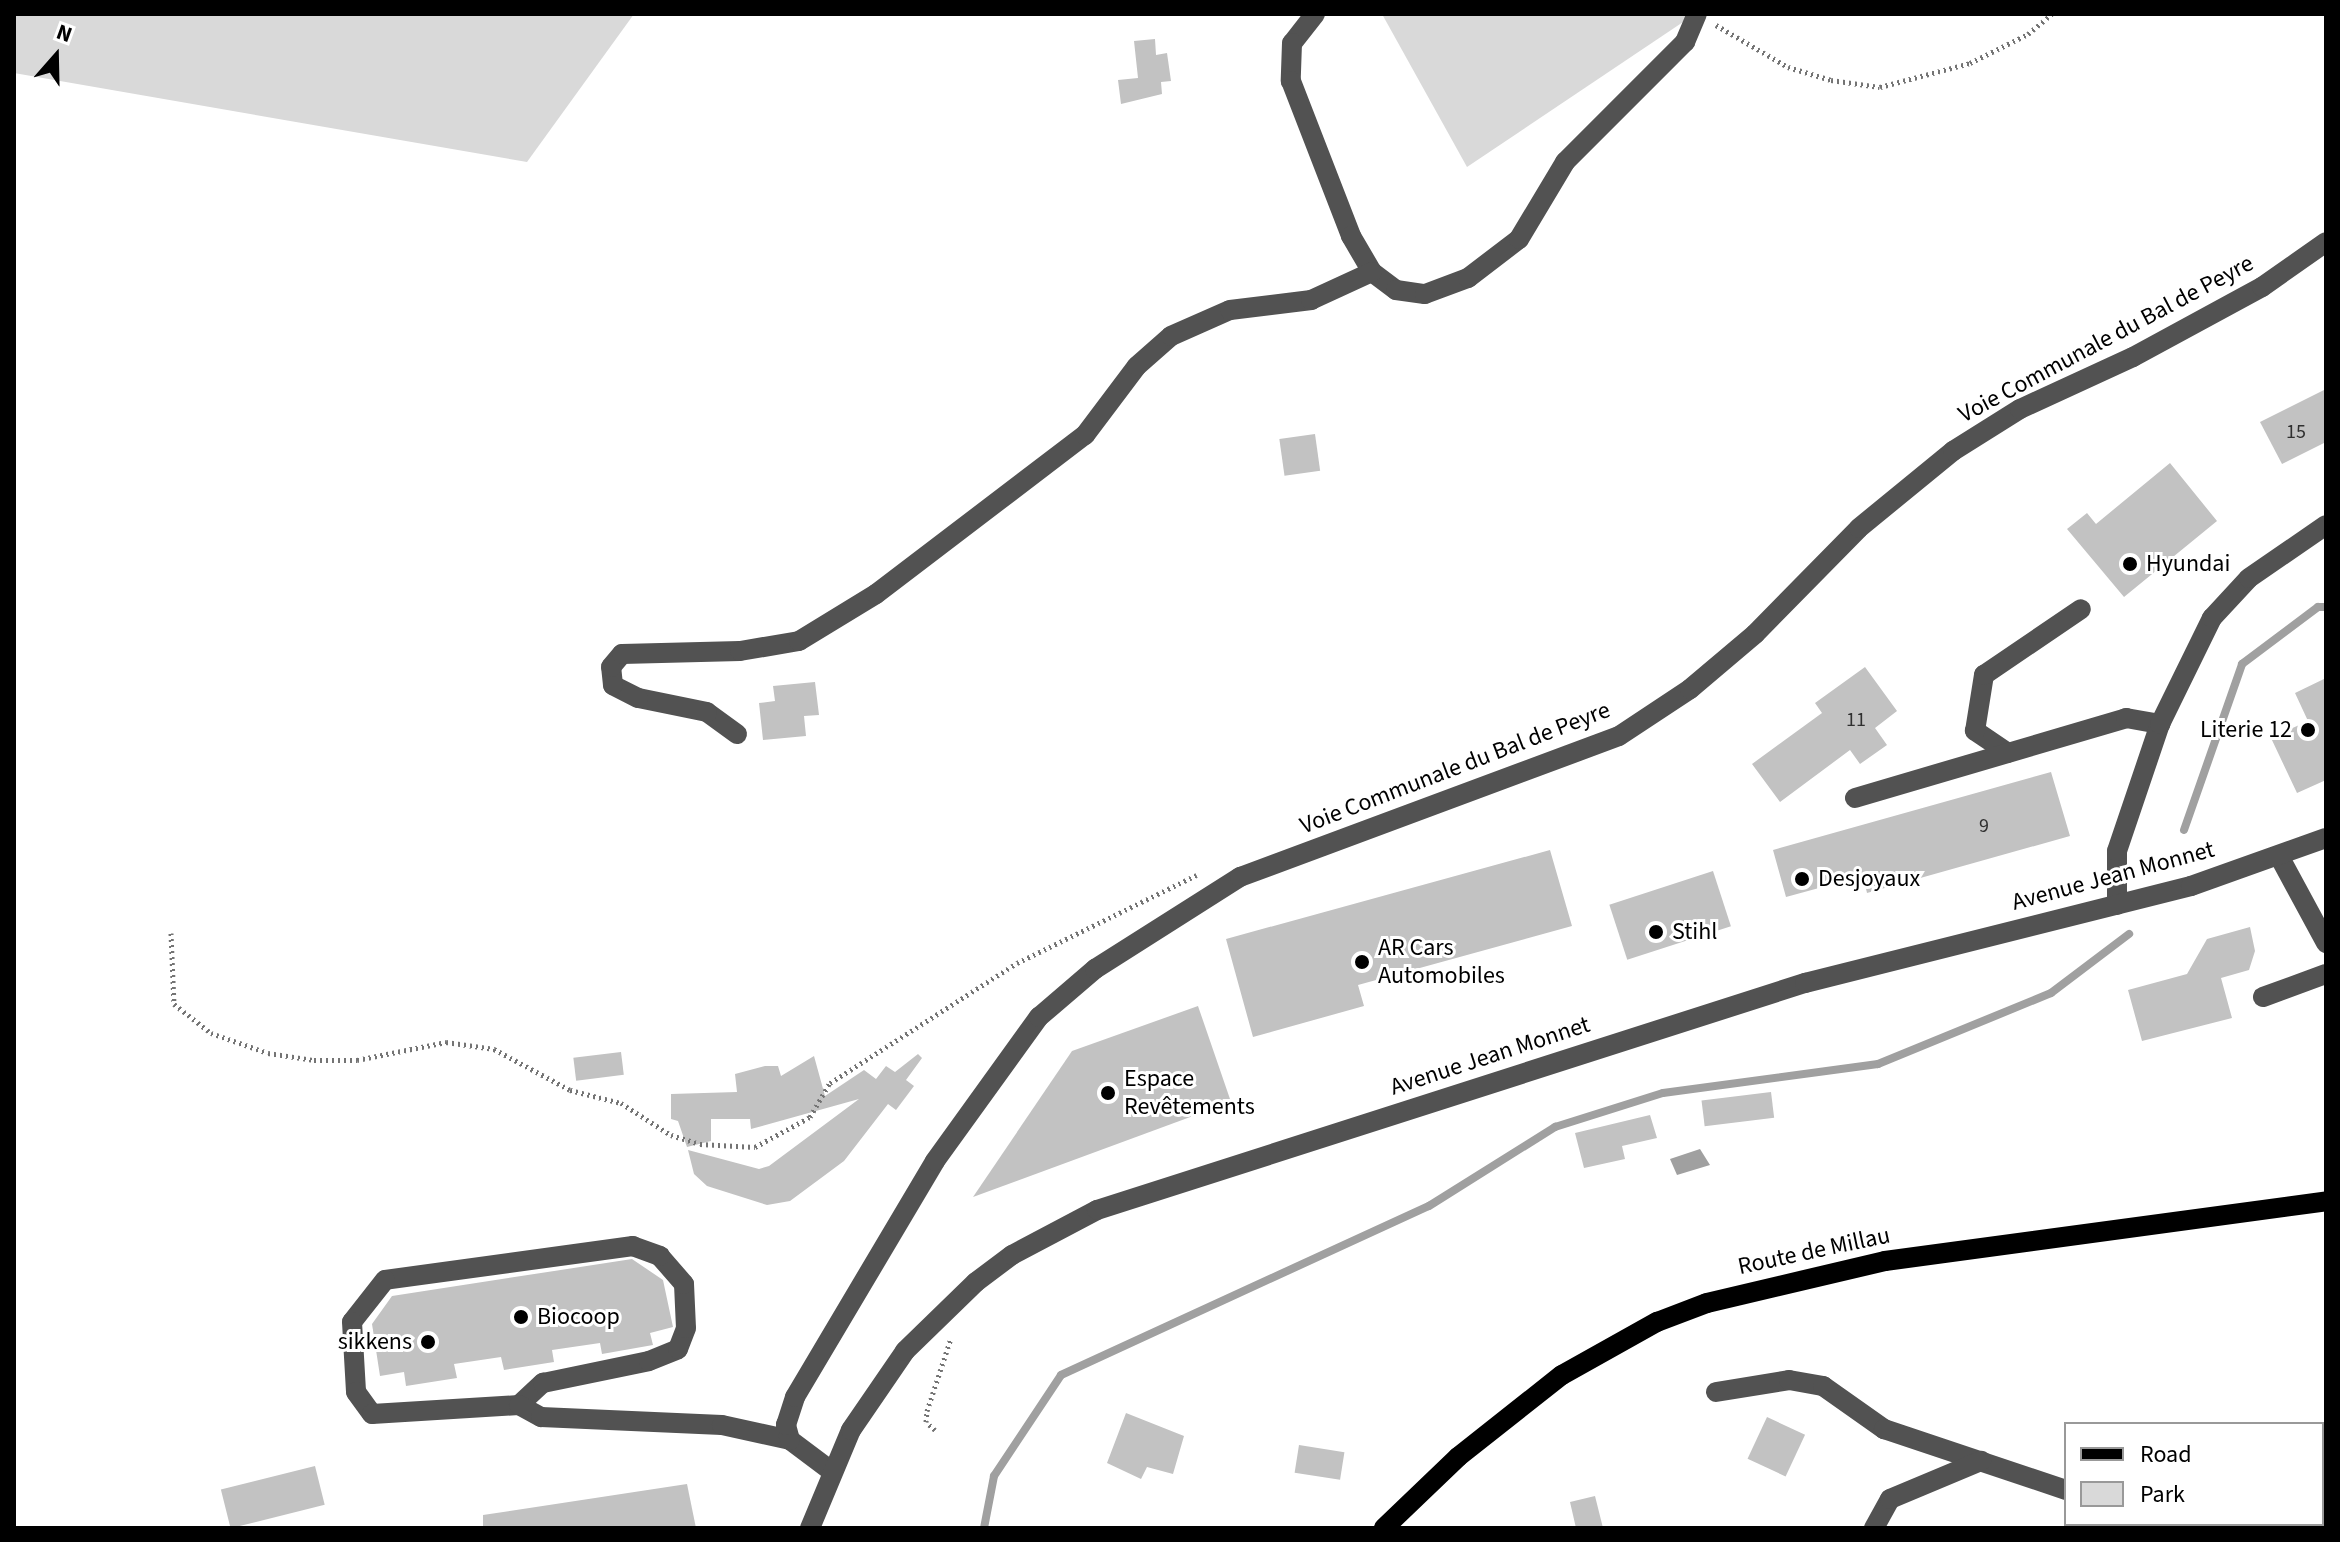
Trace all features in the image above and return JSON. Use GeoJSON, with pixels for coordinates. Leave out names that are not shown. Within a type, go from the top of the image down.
{"type":"FeatureCollection","features":[{"type":"Feature","properties":{"kind":"main road","name":"Route de Millau"},"geometry":{"type":"LineString","coordinates":[[1384,1528],[1458,1457],[1562,1375],[1657,1322],[1707,1303],[1885,1261],[2326,1201]]}},
{"type":"Feature","properties":{"kind":"street"},"geometry":{"type":"LineString","coordinates":[[1315,14],[1292,43],[1291,81],[1351,236],[1372,272],[1396,290],[1425,294],[1468,278],[1519,239],[1565,162],[1685,42],[1697,15]]}},
{"type":"Feature","properties":{"kind":"street","name":"Voie Communale du Bal de Peyre"},"geometry":{"type":"LineString","coordinates":[[790,1440],[786,1425],[795,1397],[839,1315],[935,1161],[1039,1017],[1095,969],[1240,877],[1619,736],[1701,680],[1755,634],[1859,528],[1953,451],[2020,409],[2133,357],[2262,287],[2326,242]]}},
{"type":"Feature","properties":{"kind":"street"},"geometry":{"type":"LineString","coordinates":[[737,734],[707,712],[638,698],[613,685],[611,667],[622,654],[740,651],[799,641],[876,594],[1085,435],[1137,366],[1171,336],[1230,310],[1311,300],[1372,272]]}},
{"type":"Feature","properties":{"kind":"street"},"geometry":{"type":"LineString","coordinates":[[2117,905],[2117,851],[2160,724],[2212,618],[2249,578],[2326,525]]}},
{"type":"Feature","properties":{"kind":"street"},"geometry":{"type":"LineString","coordinates":[[2008,753],[1975,731],[1984,675],[2081,609]]}},
{"type":"Feature","properties":{"kind":"street"},"geometry":{"type":"LineString","coordinates":[[1855,798],[2126,718],[2160,724]]}},
{"type":"Feature","properties":{"kind":"street","name":"Avenue Jean Monnet"},"geometry":{"type":"LineString","coordinates":[[810,1528],[830,1470],[874,1391],[940,1314],[1012,1255],[1097,1210],[1805,983],[2117,905],[2279,856],[2326,838]]}},
{"type":"Feature","properties":{"kind":"street"},"geometry":{"type":"LineString","coordinates":[[2279,856],[2326,943]]}},
{"type":"Feature","properties":{"kind":"street"},"geometry":{"type":"LineString","coordinates":[[2263,997],[2326,974]]}},
{"type":"Feature","properties":{"kind":"street"},"geometry":{"type":"LineString","coordinates":[[519,1405],[543,1383],[649,1361],[678,1349],[686,1328],[684,1284],[660,1256],[633,1246],[385,1280],[352,1322],[356,1392],[372,1414],[519,1405],[541,1417],[722,1425],[790,1440],[830,1470]]}},
{"type":"Feature","properties":{"kind":"street"},"geometry":{"type":"LineString","coordinates":[[1716,1392],[1789,1380],[1823,1386],[1884,1429],[2064,1489]]}},
{"type":"Feature","properties":{"kind":"street"},"geometry":{"type":"LineString","coordinates":[[1874,1528],[1890,1499],[1981,1461]]}},
{"type":"Feature","properties":{"kind":"path"},"geometry":{"type":"LineString","coordinates":[[1697,15],[1788,67],[1831,80],[1880,87],[1970,63],[2028,34],[2052,14]]}},
{"type":"Feature","properties":{"kind":"path"},"geometry":{"type":"LineString","coordinates":[[171,933],[174,1004],[211,1033],[268,1053],[314,1060],[357,1060],[446,1042],[494,1049],[570,1090],[621,1103],[671,1135],[700,1144],[755,1147],[810,1117],[830,1083],[1017,963],[1204,873]]}},
{"type":"Feature","properties":{"kind":"path"},"geometry":{"type":"LineString","coordinates":[[935,1430],[926,1422],[927,1411],[950,1326],[941,1335]]}},
{"type":"Feature","properties":{"kind":"green space"},"geometry":{"type":"Polygon","coordinates":[[[14,14],[634,14],[527,162],[14,73],[14,14]]]}},
{"type":"Feature","properties":{"kind":"green space"},"geometry":{"type":"Polygon","coordinates":[[[1382,14],[1695,14],[1467,167],[1382,14]]]}},
{"type":"Feature","properties":{"kind":"shaded area"},"geometry":{"type":"Polygon","coordinates":[[[1700,1149],[1710,1165],[1677,1175],[1670,1159],[1700,1149]]]}},
{"type":"Feature","properties":{"kind":"building"},"geometry":{"type":"Polygon","coordinates":[[[1155,39],[1156,55],[1167,53],[1171,81],[1161,82],[1162,94],[1121,104],[1118,80],[1138,78],[1134,41],[1155,39]]]}},
{"type":"Feature","properties":{"kind":"building"},"geometry":{"type":"Polygon","coordinates":[[[2326,389],[2326,442],[2282,464],[2260,422],[2326,389]]]}},
{"type":"Feature","properties":{"kind":"building"},"geometry":{"type":"Polygon","coordinates":[[[1315,434],[1320,471],[1284,476],[1279,439],[1315,434]]]}},
{"type":"Feature","properties":{"kind":"building","name":"Hyundai"},"geometry":{"type":"Polygon","coordinates":[[[2170,463],[2217,521],[2124,597],[2067,529],[2087,513],[2096,524],[2170,463]]]}},
{"type":"Feature","properties":{"kind":"building"},"geometry":{"type":"Polygon","coordinates":[[[1865,667],[1897,711],[1875,728],[1887,745],[1860,764],[1850,750],[1780,802],[1752,764],[1822,713],[1815,703],[1865,667]]]}},
{"type":"Feature","properties":{"kind":"building","name":"Literie 12"},"geometry":{"type":"Polygon","coordinates":[[[2326,678],[2326,780],[2297,793],[2271,738],[2308,721],[2295,693],[2326,678]]]}},
{"type":"Feature","properties":{"kind":"building"},"geometry":{"type":"Polygon","coordinates":[[[815,682],[819,715],[804,716],[806,736],[763,740],[759,703],[775,701],[773,686],[815,682]]]}},
{"type":"Feature","properties":{"kind":"building"},"geometry":{"type":"Polygon","coordinates":[[[2051,772],[2070,836],[1867,893],[1863,876],[1786,897],[1773,850],[2051,772]]]}},
{"type":"Feature","properties":{"kind":"building"},"geometry":{"type":"Polygon","coordinates":[[[1550,850],[1572,926],[1358,985],[1364,1006],[1253,1037],[1226,939],[1550,850]]]}},
{"type":"Feature","properties":{"kind":"building"},"geometry":{"type":"Polygon","coordinates":[[[1713,871],[1731,926],[1627,960],[1609,905],[1713,871]]]}},
{"type":"Feature","properties":{"kind":"building"},"geometry":{"type":"Polygon","coordinates":[[[2250,927],[2255,951],[2249,970],[2221,978],[2232,1018],[2142,1041],[2128,990],[2187,974],[2207,939],[2250,927]]]}},
{"type":"Feature","properties":{"kind":"building"},"geometry":{"type":"Polygon","coordinates":[[[1198,1006],[1231,1102],[973,1197],[1072,1051],[1198,1006]]]}},
{"type":"Feature","properties":{"kind":"building"},"geometry":{"type":"Polygon","coordinates":[[[621,1052],[624,1075],[576,1081],[573,1058],[621,1052]]]}},
{"type":"Feature","properties":{"kind":"building"},"geometry":{"type":"Polygon","coordinates":[[[918,1054],[922,1058],[906,1080],[914,1086],[896,1110],[888,1104],[844,1161],[790,1201],[767,1205],[707,1186],[694,1174],[688,1150],[759,1169],[769,1166],[859,1099],[751,1129],[750,1119],[711,1119],[711,1141],[687,1147],[678,1121],[671,1119],[671,1094],[737,1092],[735,1074],[765,1066],[778,1066],[781,1076],[814,1056],[825,1096],[864,1070],[876,1079],[886,1066],[895,1072],[918,1054]]]}},
{"type":"Feature","properties":{"kind":"building"},"geometry":{"type":"Polygon","coordinates":[[[1771,1092],[1774,1118],[1705,1126],[1702,1101],[1771,1092]]]}},
{"type":"Feature","properties":{"kind":"building"},"geometry":{"type":"Polygon","coordinates":[[[1650,1115],[1657,1138],[1622,1146],[1625,1159],[1584,1168],[1575,1133],[1650,1115]]]}},
{"type":"Feature","properties":{"kind":"building"},"geometry":{"type":"Polygon","coordinates":[[[632,1259],[663,1280],[673,1327],[650,1333],[653,1345],[602,1354],[600,1343],[552,1350],[554,1362],[504,1370],[501,1357],[454,1364],[457,1378],[406,1386],[404,1372],[380,1376],[372,1324],[392,1296],[632,1259]]]}},
{"type":"Feature","properties":{"kind":"building"},"geometry":{"type":"Polygon","coordinates":[[[1126,1413],[1184,1436],[1173,1474],[1147,1467],[1141,1479],[1107,1463],[1126,1413]]]}},
{"type":"Feature","properties":{"kind":"building"},"geometry":{"type":"Polygon","coordinates":[[[1767,1417],[1805,1435],[1786,1476],[1748,1459],[1767,1417]]]}},
{"type":"Feature","properties":{"kind":"building"},"geometry":{"type":"Polygon","coordinates":[[[1299,1445],[1344,1452],[1340,1480],[1295,1473],[1299,1445]]]}},
{"type":"Feature","properties":{"kind":"building"},"geometry":{"type":"Polygon","coordinates":[[[315,1466],[325,1505],[230,1528],[221,1489],[315,1466]]]}},
{"type":"Feature","properties":{"kind":"building"},"geometry":{"type":"Polygon","coordinates":[[[687,1484],[696,1528],[483,1528],[483,1515],[687,1484]]]}},
{"type":"Feature","properties":{"kind":"building"},"geometry":{"type":"Polygon","coordinates":[[[1595,1496],[1603,1528],[1576,1528],[1570,1502],[1595,1496]]]}},
{"type":"Feature","properties":{"kind":"waterway"},"geometry":{"type":"LineString","coordinates":[[2184,830],[2242,664],[2318,607],[2326,607]]}},
{"type":"Feature","properties":{"kind":"waterway"},"geometry":{"type":"LineString","coordinates":[[984,1528],[994,1476],[1061,1375],[1429,1206],[1555,1127],[1663,1093],[1878,1064],[2051,993],[2129,934]]}},
{"type":"Feature","properties":{"kind":"place","name":"Hyundai"},"geometry":{"type":"Point","coordinates":[2130,564]}},
{"type":"Feature","properties":{"kind":"place","name":"Literie 12"},"geometry":{"type":"Point","coordinates":[2308,730]}},
{"type":"Feature","properties":{"kind":"place","name":"Desjoyaux"},"geometry":{"type":"Point","coordinates":[1802,879]}},
{"type":"Feature","properties":{"kind":"place","name":"Stihl"},"geometry":{"type":"Point","coordinates":[1656,932]}},
{"type":"Feature","properties":{"kind":"place","name":"AR Cars Automobiles"},"geometry":{"type":"Point","coordinates":[1362,962]}},
{"type":"Feature","properties":{"kind":"place","name":"Espace Revêtements"},"geometry":{"type":"Point","coordinates":[1108,1093]}},
{"type":"Feature","properties":{"kind":"place","name":"Biocoop"},"geometry":{"type":"Point","coordinates":[521,1317]}},
{"type":"Feature","properties":{"kind":"place","name":"sikkens"},"geometry":{"type":"Point","coordinates":[428,1342]}}]}
